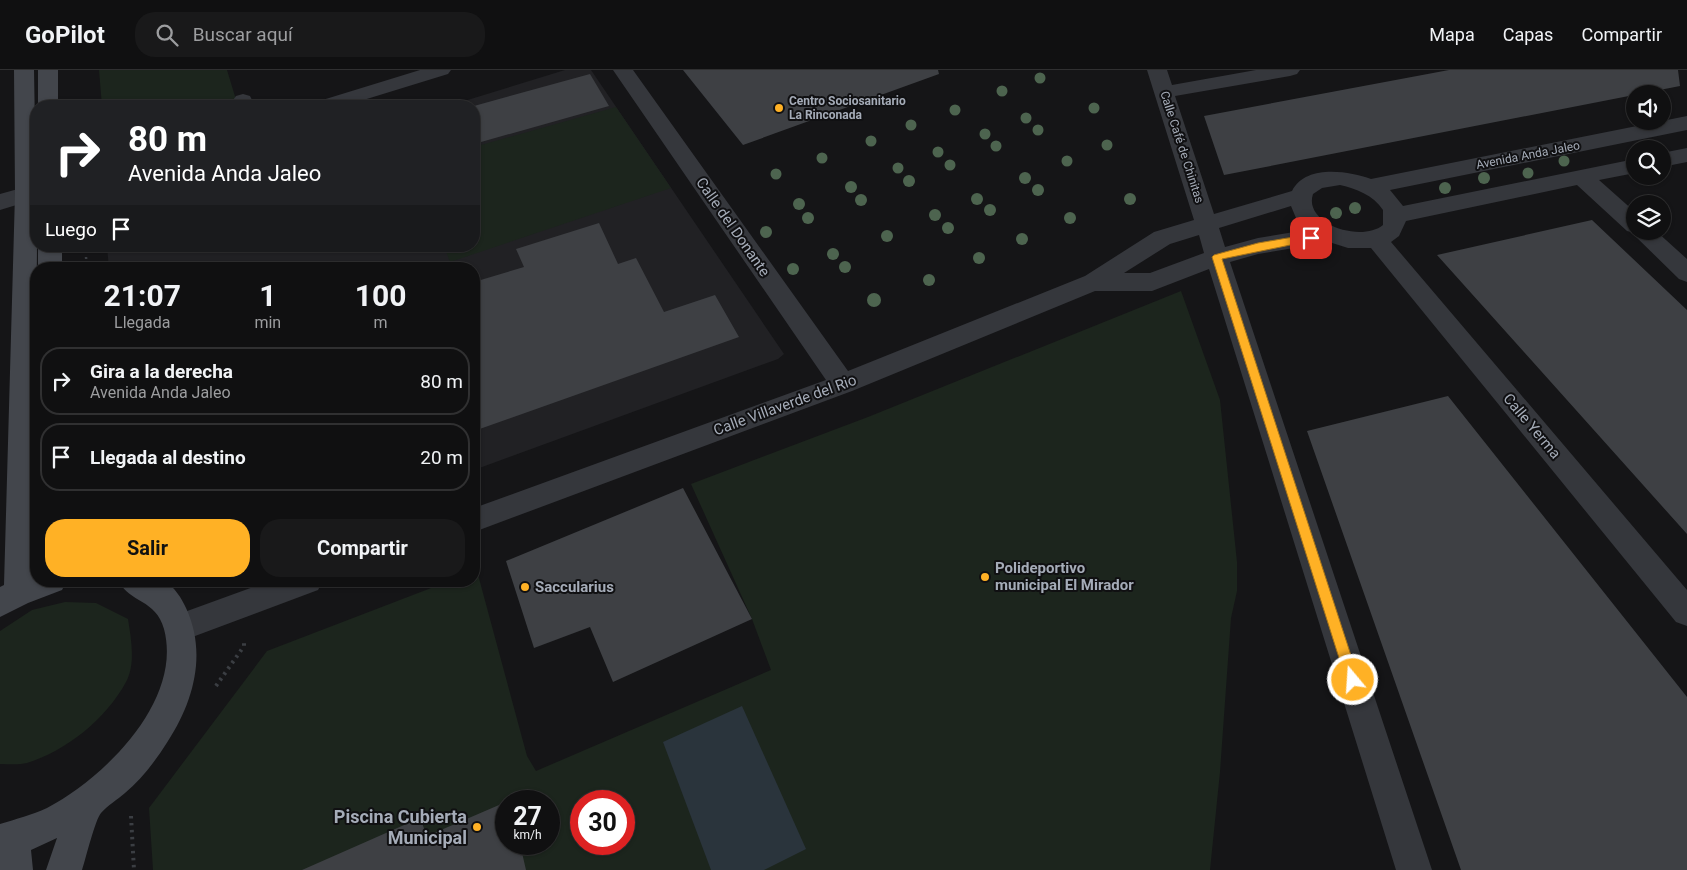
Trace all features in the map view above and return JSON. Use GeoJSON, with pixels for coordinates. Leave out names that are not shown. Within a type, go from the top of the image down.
{"type":"FeatureCollection","features":[{"type":"Feature","properties":{"kind":"main road"},"geometry":{"type":"LineString","coordinates":[[24,70],[30,175]]}},
{"type":"Feature","properties":{"kind":"main road"},"geometry":{"type":"LineString","coordinates":[[48,70],[48,100]]}},
{"type":"Feature","properties":{"kind":"main road"},"geometry":{"type":"LineString","coordinates":[[30,212],[10,598],[37,587]]}},
{"type":"Feature","properties":{"kind":"main road"},"geometry":{"type":"LineString","coordinates":[[9,850],[87,802],[128,768],[158,730],[177,690],[184,653],[178,620],[160,596],[144,587]]}},
{"type":"Feature","properties":{"kind":"main road"},"geometry":{"type":"LineString","coordinates":[[64,870],[87,802]]}},
{"type":"Feature","properties":{"kind":"street"},"geometry":{"type":"LineString","coordinates":[[343,100],[441,70]]}},
{"type":"Feature","properties":{"kind":"street","name":"Calle del Donante"},"geometry":{"type":"LineString","coordinates":[[623,70],[843,384]]}},
{"type":"Feature","properties":{"kind":"street","name":"Calle Café de Chinitas"},"geometry":{"type":"LineString","coordinates":[[1157,70],[1217,257]]}},
{"type":"Feature","properties":{"kind":"street"},"geometry":{"type":"LineString","coordinates":[[1164,92],[1290,70]]}},
{"type":"Feature","properties":{"kind":"street","name":"Avenida Anda Jaleo"},"geometry":{"type":"LineString","coordinates":[[1369,187],[1687,123]]}},
{"type":"Feature","properties":{"kind":"street"},"geometry":{"type":"LineString","coordinates":[[1671,158],[1687,155]]}},
{"type":"Feature","properties":{"kind":"street"},"geometry":{"type":"LineString","coordinates":[[1396,215],[1626,168]]}},
{"type":"Feature","properties":{"kind":"street"},"geometry":{"type":"LineString","coordinates":[[1582,176],[1626,217]]}},
{"type":"Feature","properties":{"kind":"street"},"geometry":{"type":"LineString","coordinates":[[1340,178],[1369,187],[1382,195],[1391,204],[1396,215],[1395,225],[1388,234],[1377,240],[1354,241],[1329,234],[1315,226],[1304,216],[1300,206],[1300,196],[1304,188],[1313,182],[1340,178]]}},
{"type":"Feature","properties":{"kind":"street"},"geometry":{"type":"LineString","coordinates":[[0,202],[30,193]]}},
{"type":"Feature","properties":{"kind":"street"},"geometry":{"type":"LineString","coordinates":[[1206,224],[1300,196]]}},
{"type":"Feature","properties":{"kind":"street","name":"Calle Villaverde del Rio"},"geometry":{"type":"LineString","coordinates":[[480,518],[843,384],[1092,282],[1162,238],[1206,224]]}},
{"type":"Feature","properties":{"kind":"street"},"geometry":{"type":"LineString","coordinates":[[1329,234],[1258,246],[1217,257],[1414,870]]}},
{"type":"Feature","properties":{"kind":"street","name":"Calle Yerma"},"geometry":{"type":"LineString","coordinates":[[1377,240],[1687,612]]}},
{"type":"Feature","properties":{"kind":"street"},"geometry":{"type":"LineString","coordinates":[[1651,240],[1687,274]]}},
{"type":"Feature","properties":{"kind":"street","name":"Calle Villaverde del Rio"},"geometry":{"type":"LineString","coordinates":[[1092,282],[1152,282],[1217,257]]}},
{"type":"Feature","properties":{"kind":"street"},"geometry":{"type":"LineString","coordinates":[[179,628],[292,587]]}},
{"type":"Feature","properties":{"kind":"shaded area"},"geometry":{"type":"Polygon","coordinates":[[[99,70],[227,70],[236,100],[102,100],[99,70]]]}},
{"type":"Feature","properties":{"kind":"shaded area"},"geometry":{"type":"Polygon","coordinates":[[[565,70],[591,70],[784,354],[778,359],[480,468],[480,262],[108,262],[108,252],[480,252],[480,100],[468,100],[565,70]]]}},
{"type":"Feature","properties":{"kind":"shaded area"},"geometry":{"type":"Polygon","coordinates":[[[616,107],[671,188],[480,252],[480,145],[616,107]]]}},
{"type":"Feature","properties":{"kind":"shaded area"},"geometry":{"type":"Polygon","coordinates":[[[446,252],[480,252],[450,262],[446,252]]]}},
{"type":"Feature","properties":{"kind":"shaded area","name":"Polideportivo municipal El Mirador"},"geometry":{"type":"Polygon","coordinates":[[[1181,291],[1220,400],[1237,562],[1237,591],[1231,618],[1220,772],[1210,870],[153,870],[149,808],[267,651],[434,587],[480,587],[480,582],[527,756],[536,771],[771,670],[752,619],[691,484],[868,417],[1181,291]]]}},
{"type":"Feature","properties":{"kind":"shaded area"},"geometry":{"type":"Polygon","coordinates":[[[65,602],[96,603],[128,619],[132,651],[129,675],[118,696],[108,709],[84,732],[70,742],[42,758],[27,763],[0,764],[0,631],[32,610],[65,602]]]}},
{"type":"Feature","properties":{"kind":"shaded area"},"geometry":{"type":"Polygon","coordinates":[[[742,706],[806,849],[764,870],[711,870],[663,742],[742,706]]]}},
{"type":"Feature","properties":{"kind":"building","name":"Centro Sociosanitario La Rinconada"},"geometry":{"type":"Polygon","coordinates":[[[683,70],[938,70],[939,74],[743,145],[683,70]]]}},
{"type":"Feature","properties":{"kind":"building"},"geometry":{"type":"Polygon","coordinates":[[[1449,70],[1678,70],[1680,86],[1671,88],[1671,85],[1626,85],[1626,97],[1224,175],[1204,116],[1449,70]]]}},
{"type":"Feature","properties":{"kind":"building"},"geometry":{"type":"Polygon","coordinates":[[[590,74],[609,106],[480,142],[480,104],[590,74]]]}},
{"type":"Feature","properties":{"kind":"building"},"geometry":{"type":"Polygon","coordinates":[[[1592,220],[1687,310],[1687,534],[1437,255],[1592,220]]]}},
{"type":"Feature","properties":{"kind":"building"},"geometry":{"type":"Polygon","coordinates":[[[599,223],[618,264],[636,258],[664,312],[715,295],[739,337],[480,429],[480,280],[524,267],[516,249],[599,223]]]}},
{"type":"Feature","properties":{"kind":"building"},"geometry":{"type":"Polygon","coordinates":[[[1448,396],[1687,697],[1687,870],[1461,870],[1307,431],[1448,396]]]}},
{"type":"Feature","properties":{"kind":"building"},"geometry":{"type":"Polygon","coordinates":[[[683,488],[752,619],[613,682],[590,627],[534,648],[506,561],[683,488]]]}},
{"type":"Feature","properties":{"kind":"building","name":"Piscina Cubierta Municipal"},"geometry":{"type":"Polygon","coordinates":[[[495,807],[495,855],[523,855],[526,870],[302,870],[420,818],[427,836],[495,807]]]}},
{"type":"Feature","properties":{"kind":"place","name":"Centro Sociosanitario La Rinconada"},"geometry":{"type":"Point","coordinates":[779,108]}},
{"type":"Feature","properties":{"kind":"place","name":"Polideportivo municipal El Mirador"},"geometry":{"type":"Point","coordinates":[985,577]}},
{"type":"Feature","properties":{"kind":"place","name":"Saccularius"},"geometry":{"type":"Point","coordinates":[525,587]}},
{"type":"Feature","properties":{"kind":"place","name":"Piscina Cubierta Municipal"},"geometry":{"type":"Point","coordinates":[477,827]}},
{"type":"Feature","properties":{"kind":"route"},"geometry":{"type":"LineString","coordinates":[[1311,238],[1258,246],[1217,257],[1353,680]]}}]}
